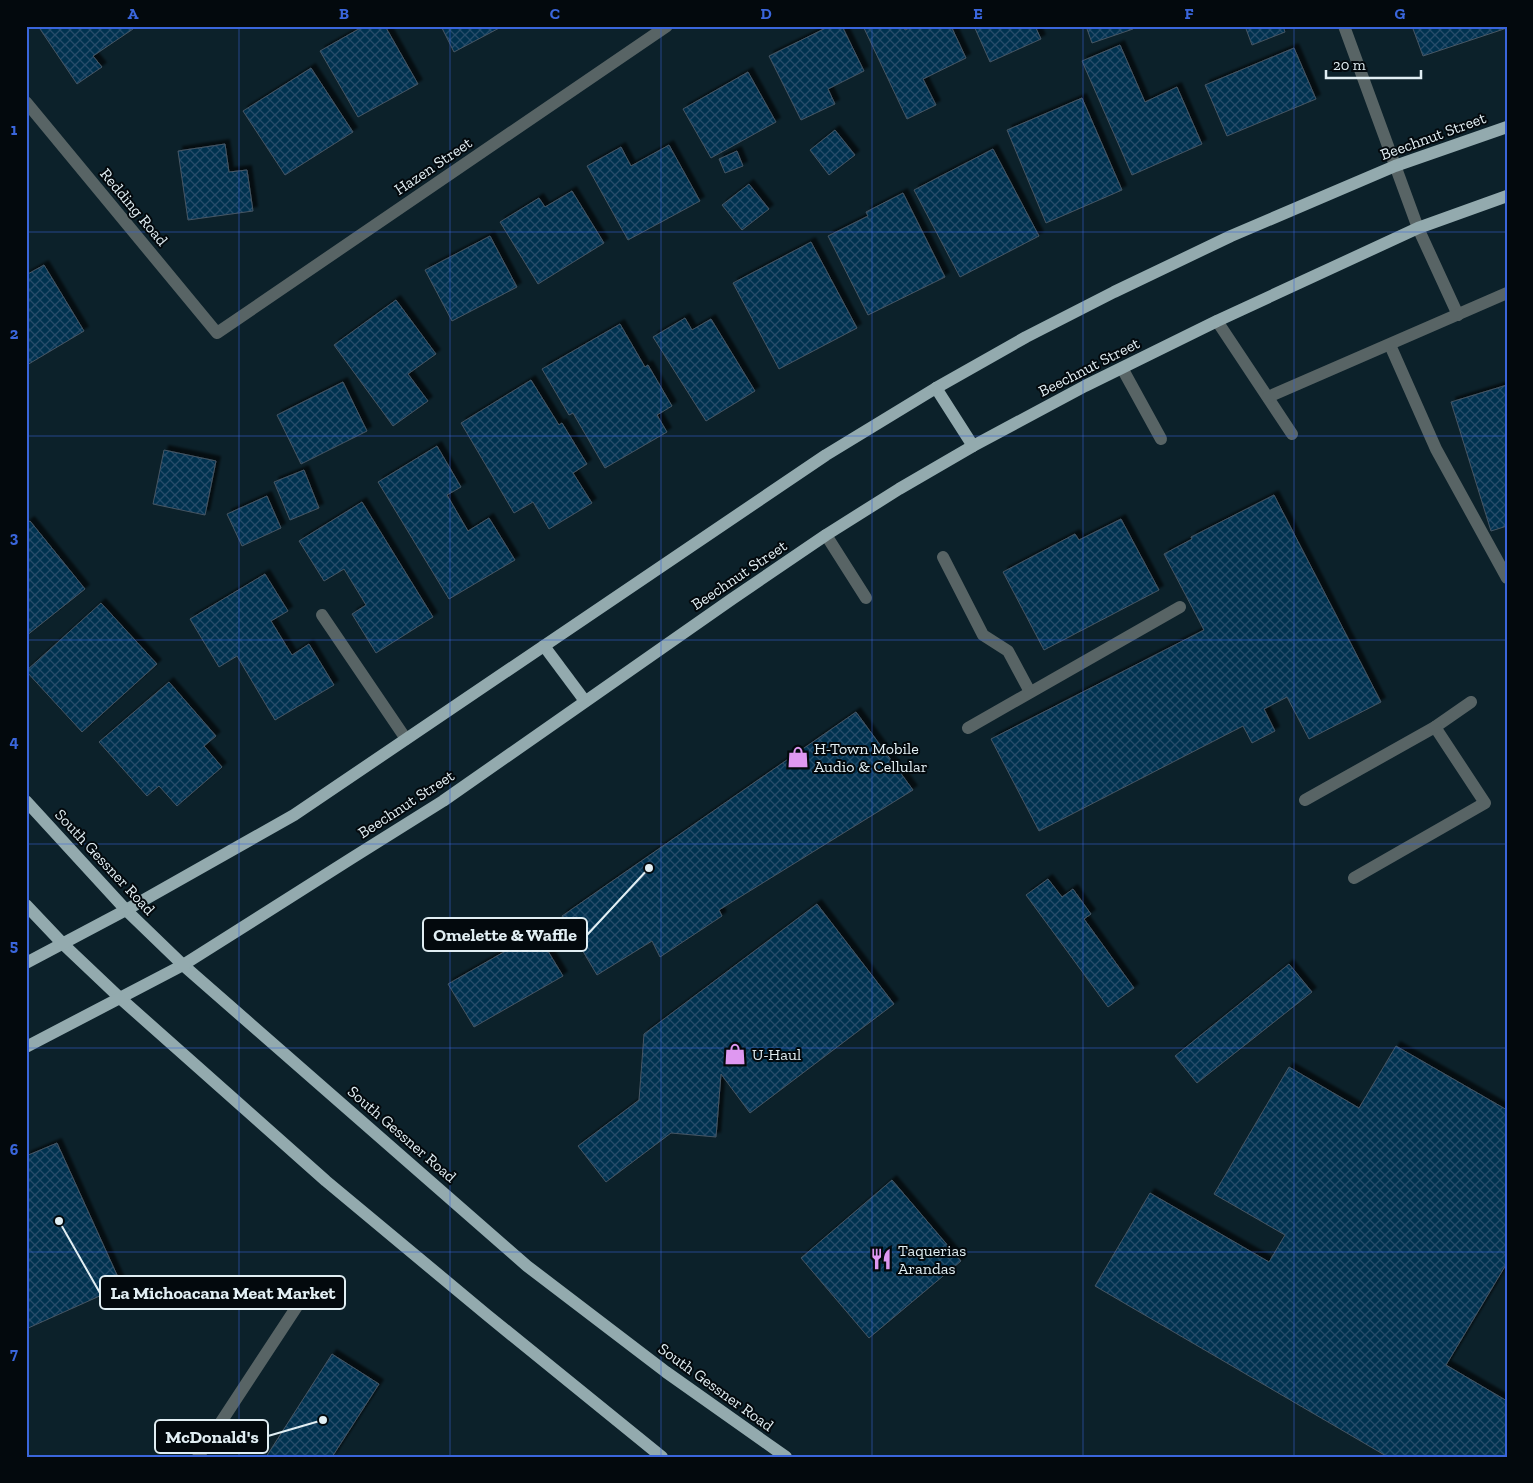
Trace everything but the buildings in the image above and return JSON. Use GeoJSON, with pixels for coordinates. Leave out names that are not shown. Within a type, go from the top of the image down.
{"type":"FeatureCollection","features":[{"type":"Feature","properties":{"kind":"main road","name":"Beechnut Street"},"geometry":{"type":"LineString","coordinates":[[26,963],[126,910],[294,815],[826,455],[936,388],[1026,337],[1231,236],[1395,166],[1507,127]]}},
{"type":"Feature","properties":{"kind":"main road","name":"Beechnut Street"},"geometry":{"type":"LineString","coordinates":[[26,1046],[183,965],[443,800],[826,536],[899,489],[973,446],[1217,321],[1418,228],[1507,196]]}},
{"type":"Feature","properties":{"kind":"main road"},"geometry":{"type":"LineString","coordinates":[[936,388],[973,446]]}},
{"type":"Feature","properties":{"kind":"main road"},"geometry":{"type":"LineString","coordinates":[[544,646],[585,701]]}},
{"type":"Feature","properties":{"kind":"main road","name":"South Gessner Road"},"geometry":{"type":"LineString","coordinates":[[26,801],[126,910],[183,965],[527,1266],[666,1372],[786,1457]]}},
{"type":"Feature","properties":{"kind":"main road"},"geometry":{"type":"LineString","coordinates":[[26,905],[63,944],[120,998],[326,1181],[662,1457]]}},
{"type":"Feature","properties":{"kind":"street","name":"Hazen Street"},"geometry":{"type":"LineString","coordinates":[[217,333],[668,26]]}},
{"type":"Feature","properties":{"kind":"street"},"geometry":{"type":"LineString","coordinates":[[1344,26],[1418,228],[1458,315]]}},
{"type":"Feature","properties":{"kind":"street","name":"Redding Road"},"geometry":{"type":"LineString","coordinates":[[26,102],[217,333]]}},
{"type":"Feature","properties":{"kind":"street"},"geometry":{"type":"LineString","coordinates":[[1268,398],[1507,293]]}},
{"type":"Feature","properties":{"kind":"street"},"geometry":{"type":"LineString","coordinates":[[1217,321],[1292,434]]}},
{"type":"Feature","properties":{"kind":"street"},"geometry":{"type":"LineString","coordinates":[[1390,345],[1436,449],[1507,578]]}},
{"type":"Feature","properties":{"kind":"street"},"geometry":{"type":"LineString","coordinates":[[1122,368],[1161,439]]}},
{"type":"Feature","properties":{"kind":"street"},"geometry":{"type":"LineString","coordinates":[[826,536],[866,598]]}},
{"type":"Feature","properties":{"kind":"street"},"geometry":{"type":"LineString","coordinates":[[942,557],[983,634],[1008,651],[1030,692]]}},
{"type":"Feature","properties":{"kind":"street"},"geometry":{"type":"LineString","coordinates":[[968,728],[1180,607]]}},
{"type":"Feature","properties":{"kind":"street"},"geometry":{"type":"LineString","coordinates":[[322,615],[406,739]]}},
{"type":"Feature","properties":{"kind":"street"},"geometry":{"type":"LineString","coordinates":[[1305,800],[1435,727],[1471,702]]}},
{"type":"Feature","properties":{"kind":"street"},"geometry":{"type":"LineString","coordinates":[[1354,878],[1485,803],[1435,727]]}},
{"type":"Feature","properties":{"kind":"street"},"geometry":{"type":"LineString","coordinates":[[198,1457],[313,1282]]}},
{"type":"Feature","properties":{"kind":"place","name":"H-Town Mobile Audio & Cellular"},"geometry":{"type":"Point","coordinates":[798,757]}},
{"type":"Feature","properties":{"kind":"place","name":"Omelette & Waffle"},"geometry":{"type":"Point","coordinates":[649,868]}},
{"type":"Feature","properties":{"kind":"place","name":"U-Haul"},"geometry":{"type":"Point","coordinates":[735,1054]}},
{"type":"Feature","properties":{"kind":"place","name":"La Michoacana Meat Market"},"geometry":{"type":"Point","coordinates":[59,1221]}},
{"type":"Feature","properties":{"kind":"place","name":"Taquerias Arandas"},"geometry":{"type":"Point","coordinates":[881,1259]}},
{"type":"Feature","properties":{"kind":"place","name":"McDonald's"},"geometry":{"type":"Point","coordinates":[323,1420]}}]}
